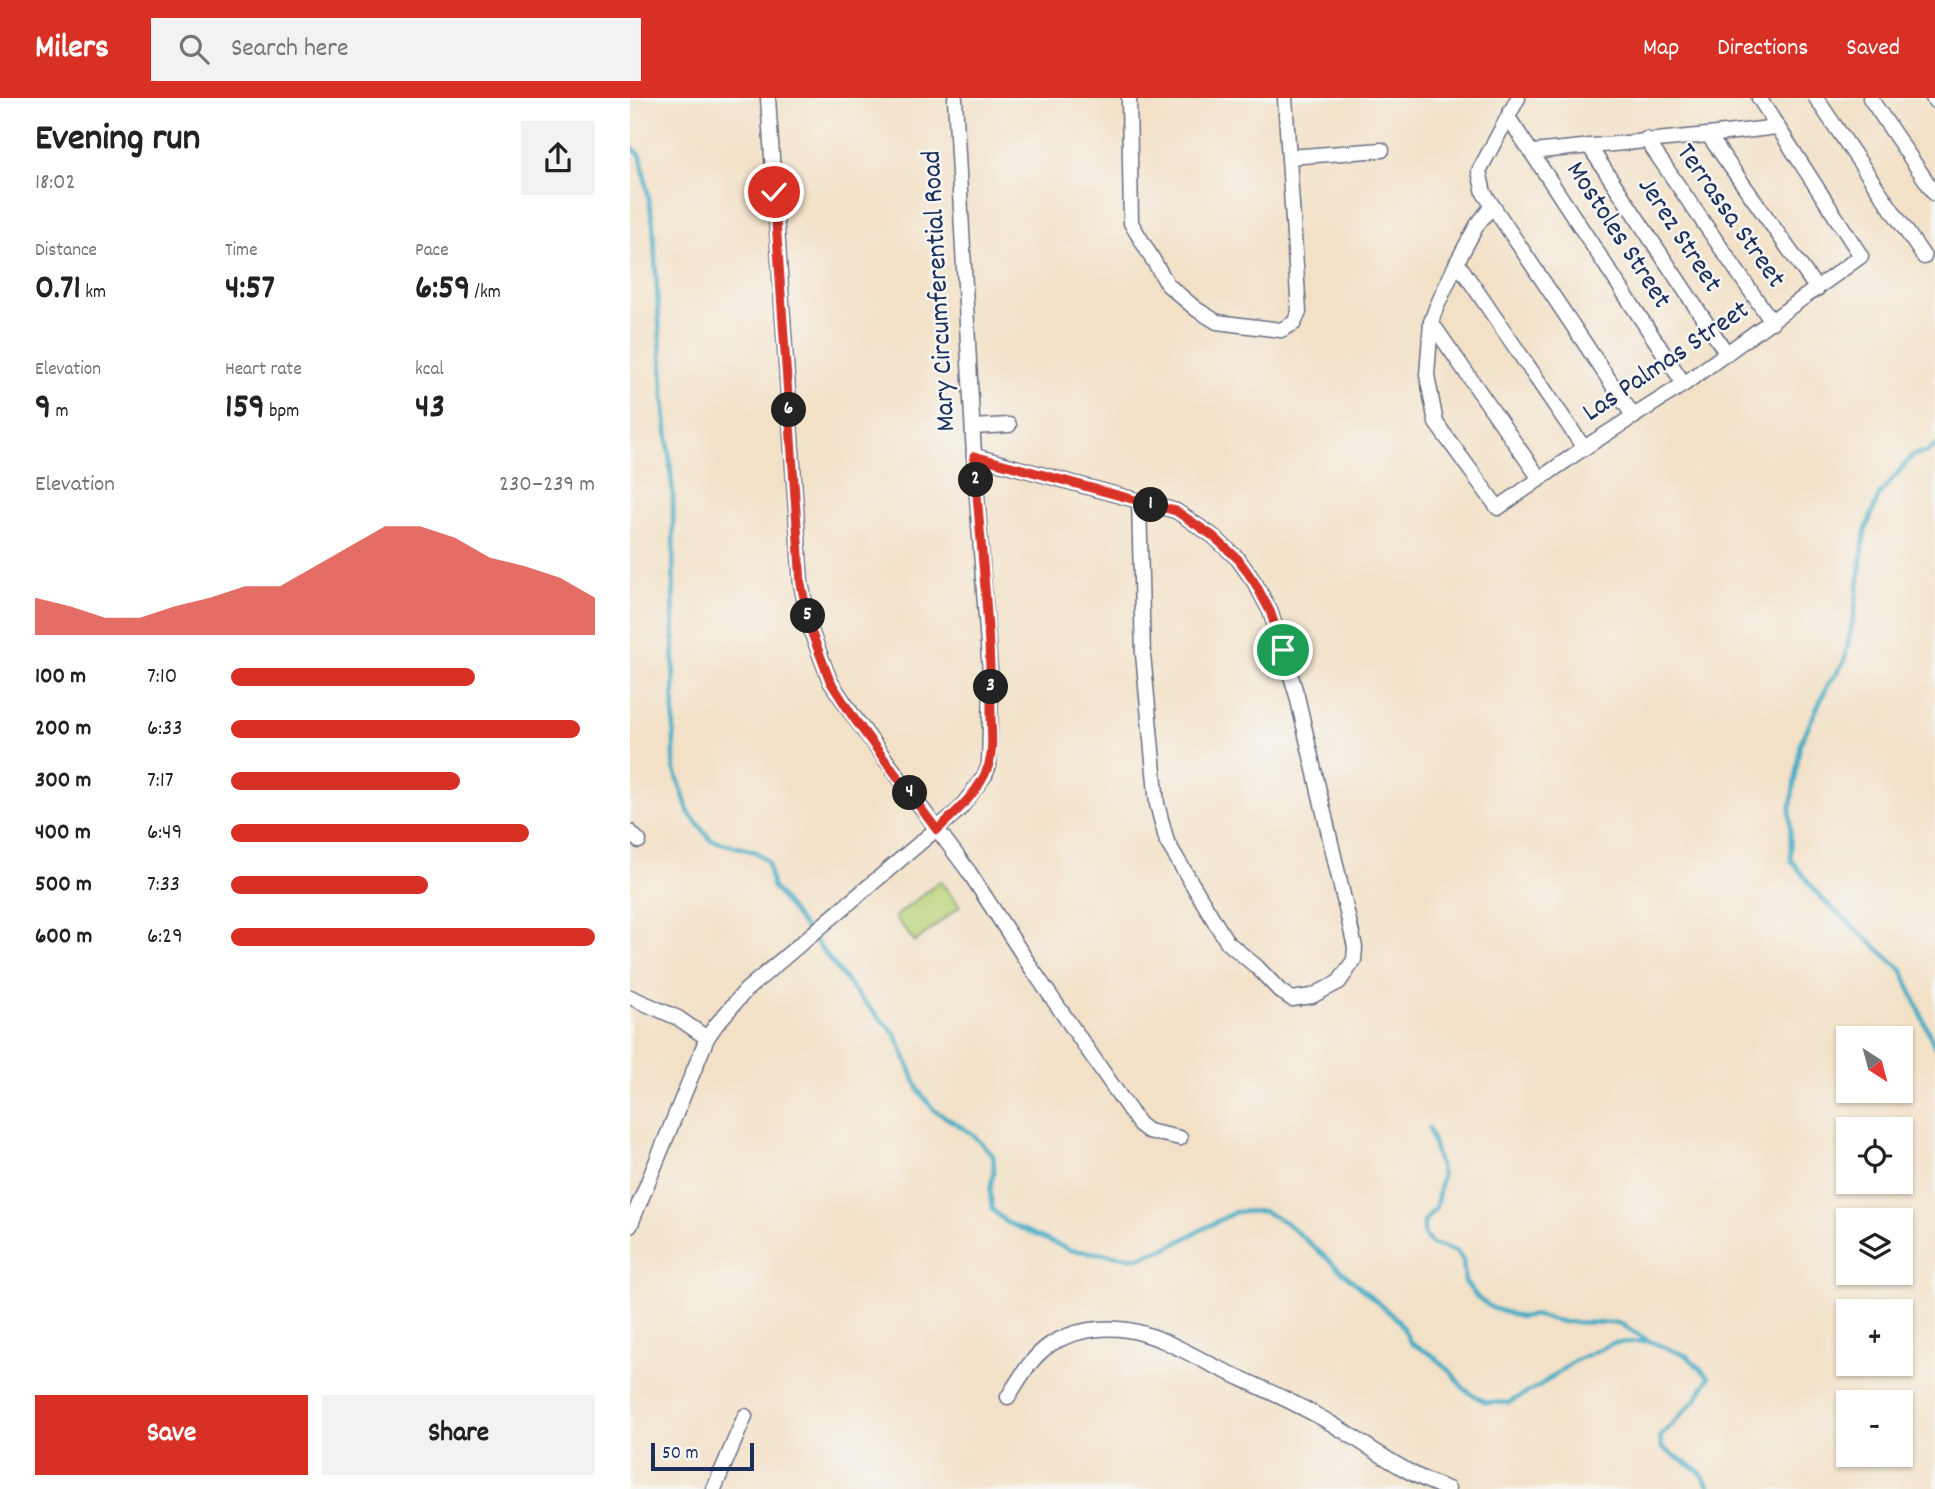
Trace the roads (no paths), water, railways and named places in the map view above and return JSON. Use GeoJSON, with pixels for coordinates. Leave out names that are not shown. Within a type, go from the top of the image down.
{"type":"FeatureCollection","features":[{"type":"Feature","properties":{"kind":"street"},"geometry":{"type":"LineString","coordinates":[[768,98],[800,576],[811,631],[830,681],[853,717],[969,872],[1139,1124],[1148,1131],[1180,1138]]}},
{"type":"Feature","properties":{"kind":"street","name":"Mary Circumferential Road"},"geometry":{"type":"LineString","coordinates":[[630,1226],[707,1038],[716,1025],[746,990],[959,810],[985,775],[990,755],[991,685],[974,456],[956,98]]}},
{"type":"Feature","properties":{"kind":"street"},"geometry":{"type":"LineString","coordinates":[[1129,98],[1131,223],[1168,285],[1196,309],[1217,322],[1281,330],[1290,327],[1299,312],[1285,98]]}},
{"type":"Feature","properties":{"kind":"street"},"geometry":{"type":"LineString","coordinates":[[1518,98],[1479,171],[1484,193],[1634,417]]}},
{"type":"Feature","properties":{"kind":"street"},"geometry":{"type":"LineString","coordinates":[[1532,152],[1646,139],[1710,136],[1776,127],[1759,98]]}},
{"type":"Feature","properties":{"kind":"street"},"geometry":{"type":"LineString","coordinates":[[1816,98],[1924,257]]}},
{"type":"Feature","properties":{"kind":"street"},"geometry":{"type":"LineString","coordinates":[[1870,98],[1935,194]]}},
{"type":"Feature","properties":{"kind":"street","name":"Mostoles Street"},"geometry":{"type":"LineString","coordinates":[[1508,117],[1684,384]]}},
{"type":"Feature","properties":{"kind":"street","name":"Las Palmas Street"},"geometry":{"type":"LineString","coordinates":[[1431,322],[1426,375],[1436,423],[1498,509],[1584,448],[1684,384],[1861,257],[1776,127]]}},
{"type":"Feature","properties":{"kind":"street"},"geometry":{"type":"LineString","coordinates":[[1710,136],[1817,289]]}},
{"type":"Feature","properties":{"kind":"street","name":"Terrassa Street"},"geometry":{"type":"LineString","coordinates":[[1646,139],[1772,322]]}},
{"type":"Feature","properties":{"kind":"street","name":"Jerez Street"},"geometry":{"type":"LineString","coordinates":[[1589,146],[1727,354]]}},
{"type":"Feature","properties":{"kind":"street"},"geometry":{"type":"LineString","coordinates":[[1289,157],[1382,150]]}},
{"type":"Feature","properties":{"kind":"street"},"geometry":{"type":"LineString","coordinates":[[1492,206],[1457,262],[1431,322],[1540,479]]}},
{"type":"Feature","properties":{"kind":"street"},"geometry":{"type":"LineString","coordinates":[[1457,262],[1584,448]]}},
{"type":"Feature","properties":{"kind":"street"},"geometry":{"type":"LineString","coordinates":[[973,427],[1009,425]]}},
{"type":"Feature","properties":{"kind":"street"},"geometry":{"type":"LineString","coordinates":[[974,456],[1176,511],[1213,536],[1238,559],[1255,583],[1270,611],[1297,696],[1355,947],[1354,960],[1339,982],[1312,996],[1292,999],[1227,942],[1167,842],[1157,804],[1143,654],[1139,502]]}},
{"type":"Feature","properties":{"kind":"street"},"geometry":{"type":"LineString","coordinates":[[630,998],[678,1018],[707,1038]]}},
{"type":"Feature","properties":{"kind":"street"},"geometry":{"type":"LineString","coordinates":[[1008,1397],[1030,1363],[1051,1344],[1069,1335],[1102,1328],[1129,1330],[1170,1345],[1300,1406],[1420,1477],[1448,1489]]}},
{"type":"Feature","properties":{"kind":"street"},"geometry":{"type":"LineString","coordinates":[[714,1489],[745,1416]]}},
{"type":"Feature","properties":{"kind":"waterway"},"geometry":{"type":"LineString","coordinates":[[630,145],[641,156],[653,223],[673,495],[674,767],[689,813],[711,840],[756,852],[768,862],[772,886],[859,997],[896,1035],[919,1091],[934,1110],[971,1133],[993,1155],[990,1191],[992,1209],[1006,1222],[1070,1250],[1137,1258],[1169,1247],[1235,1212],[1263,1211],[1285,1222],[1399,1321],[1411,1343],[1432,1355],[1451,1372],[1464,1389],[1485,1402],[1508,1403],[1539,1386],[1574,1361],[1613,1343],[1649,1341]]}},
{"type":"Feature","properties":{"kind":"waterway"},"geometry":{"type":"LineString","coordinates":[[1935,445],[1927,452],[1913,455],[1879,495],[1865,532],[1855,610],[1844,662],[1828,685],[1800,744],[1790,812],[1791,860],[1822,899],[1902,970],[1935,1047]]}},
{"type":"Feature","properties":{"kind":"waterway"},"geometry":{"type":"LineString","coordinates":[[1429,1128],[1442,1175],[1436,1207],[1424,1222],[1424,1234],[1431,1244],[1456,1251],[1463,1260],[1465,1282],[1478,1298],[1492,1308],[1520,1317],[1534,1315],[1563,1322],[1619,1323],[1649,1341],[1687,1356],[1709,1377],[1697,1398],[1660,1437],[1662,1448],[1699,1471],[1711,1489]]}}]}
